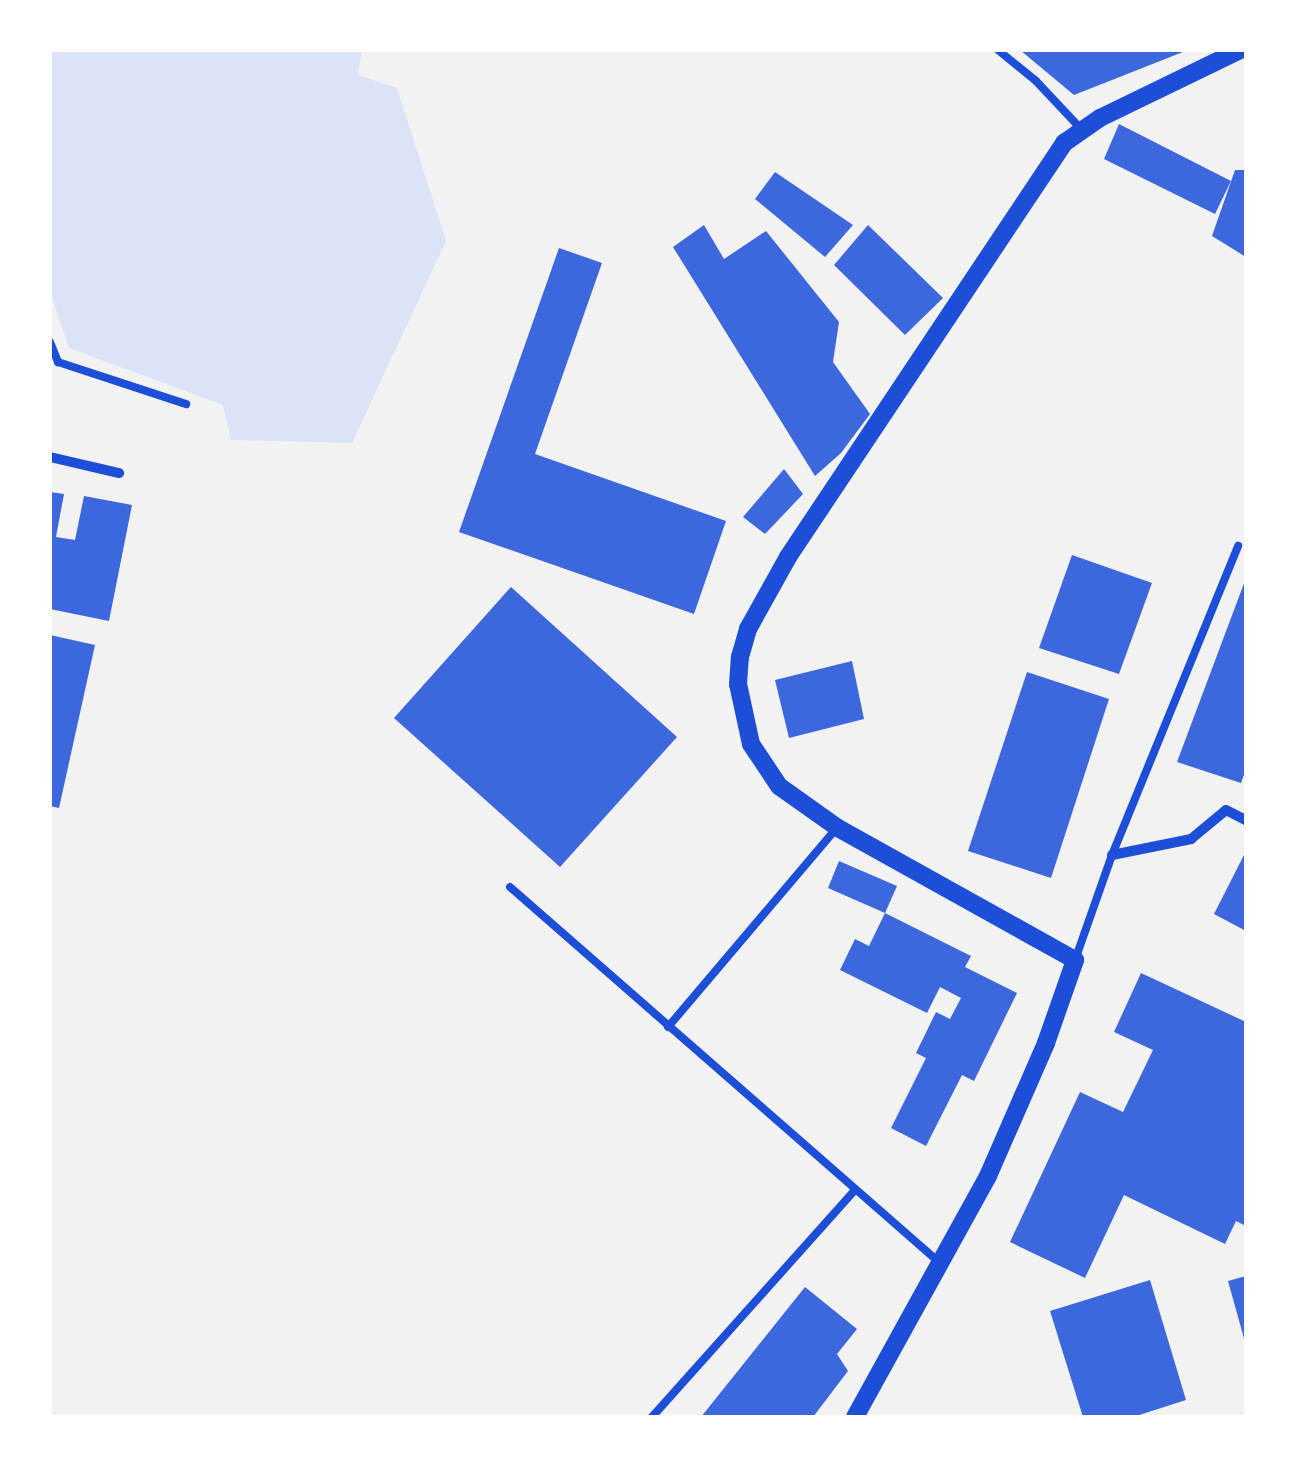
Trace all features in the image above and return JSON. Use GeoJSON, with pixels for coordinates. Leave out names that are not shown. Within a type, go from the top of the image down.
{"type":"FeatureCollection","features":[{"type":"Feature","properties":{"kind":"street"},"geometry":{"type":"LineString","coordinates":[[855,1417],[941,1264],[1024,1096],[1075,960],[838,828],[779,786],[750,744],[738,684],[748,629],[788,557],[921,363],[1024,199],[1064,143],[1082,130],[1240,50]]}},
{"type":"Feature","properties":{"kind":"street"},"geometry":{"type":"LineString","coordinates":[[50,458],[120,472]]}},
{"type":"Feature","properties":{"kind":"street"},"geometry":{"type":"LineString","coordinates":[[1112,855],[1190,838],[1226,810],[1246,820]]}},
{"type":"Feature","properties":{"kind":"lane"},"geometry":{"type":"LineString","coordinates":[[998,50],[1036,81],[1082,130]]}},
{"type":"Feature","properties":{"kind":"lane"},"geometry":{"type":"LineString","coordinates":[[50,342],[58,362],[186,404]]}},
{"type":"Feature","properties":{"kind":"lane"},"geometry":{"type":"LineString","coordinates":[[1075,960],[1112,855],[1238,546]]}},
{"type":"Feature","properties":{"kind":"lane"},"geometry":{"type":"LineString","coordinates":[[668,1027],[838,828]]}},
{"type":"Feature","properties":{"kind":"lane"},"geometry":{"type":"LineString","coordinates":[[510,887],[941,1264]]}},
{"type":"Feature","properties":{"kind":"lane"},"geometry":{"type":"LineString","coordinates":[[652,1417],[854,1191]]}},
{"type":"Feature","properties":{"kind":"shaded area"},"geometry":{"type":"Polygon","coordinates":[[[50,50],[362,50],[358,75],[397,88],[446,241],[352,443],[231,440],[223,405],[69,348],[50,292],[50,50]]]}},
{"type":"Feature","properties":{"kind":"building"},"geometry":{"type":"Polygon","coordinates":[[[1020,50],[1188,50],[1074,95],[1020,50]]]}},
{"type":"Feature","properties":{"kind":"building"},"geometry":{"type":"Polygon","coordinates":[[[1119,124],[1231,181],[1215,214],[1104,159],[1119,124]]]}},
{"type":"Feature","properties":{"kind":"building"},"geometry":{"type":"Polygon","coordinates":[[[1235,170],[1246,170],[1246,257],[1212,236],[1235,170]]]}},
{"type":"Feature","properties":{"kind":"building"},"geometry":{"type":"Polygon","coordinates":[[[775,172],[853,225],[825,257],[755,199],[775,172]]]}},
{"type":"Feature","properties":{"kind":"building"},"geometry":{"type":"Polygon","coordinates":[[[704,225],[724,259],[766,231],[839,322],[833,362],[870,414],[841,453],[815,476],[673,247],[704,225]]]}},
{"type":"Feature","properties":{"kind":"building"},"geometry":{"type":"Polygon","coordinates":[[[868,225],[943,298],[905,335],[834,265],[868,225]]]}},
{"type":"Feature","properties":{"kind":"building"},"geometry":{"type":"Polygon","coordinates":[[[559,248],[602,263],[535,454],[726,521],[694,614],[459,532],[559,248]]]}},
{"type":"Feature","properties":{"kind":"building"},"geometry":{"type":"Polygon","coordinates":[[[784,469],[803,494],[765,534],[743,517],[784,469]]]}},
{"type":"Feature","properties":{"kind":"building"},"geometry":{"type":"Polygon","coordinates":[[[50,492],[64,494],[56,537],[75,540],[84,496],[132,505],[109,621],[50,609],[50,492]]]}},
{"type":"Feature","properties":{"kind":"building"},"geometry":{"type":"Polygon","coordinates":[[[1072,555],[1152,583],[1119,674],[1039,648],[1072,555]]]}},
{"type":"Feature","properties":{"kind":"building"},"geometry":{"type":"Polygon","coordinates":[[[1246,578],[1246,769],[1241,783],[1177,762],[1246,578]]]}},
{"type":"Feature","properties":{"kind":"building"},"geometry":{"type":"Polygon","coordinates":[[[511,587],[677,737],[560,867],[394,718],[511,587]]]}},
{"type":"Feature","properties":{"kind":"building"},"geometry":{"type":"Polygon","coordinates":[[[50,635],[95,645],[59,808],[50,806],[50,635]]]}},
{"type":"Feature","properties":{"kind":"building"},"geometry":{"type":"Polygon","coordinates":[[[852,661],[864,719],[789,738],[775,680],[852,661]]]}},
{"type":"Feature","properties":{"kind":"building"},"geometry":{"type":"Polygon","coordinates":[[[1027,672],[1109,699],[1051,878],[968,851],[1027,672]]]}},
{"type":"Feature","properties":{"kind":"building"},"geometry":{"type":"Polygon","coordinates":[[[1246,851],[1246,931],[1214,914],[1246,851]]]}},
{"type":"Feature","properties":{"kind":"building"},"geometry":{"type":"Polygon","coordinates":[[[839,861],[897,886],[885,913],[828,888],[839,861]]]}},
{"type":"Feature","properties":{"kind":"building"},"geometry":{"type":"Polygon","coordinates":[[[885,913],[971,956],[965,967],[1017,993],[974,1081],[962,1075],[926,1146],[891,1128],[926,1058],[916,1053],[936,1012],[950,1019],[961,998],[940,987],[927,1013],[840,970],[855,939],[869,946],[885,913]]]}},
{"type":"Feature","properties":{"kind":"building"},"geometry":{"type":"Polygon","coordinates":[[[1141,973],[1246,1022],[1246,1226],[1236,1221],[1225,1244],[1124,1195],[1085,1278],[1010,1242],[1080,1092],[1123,1112],[1153,1050],[1114,1032],[1141,973]]]}},
{"type":"Feature","properties":{"kind":"building"},"geometry":{"type":"Polygon","coordinates":[[[1246,1276],[1246,1342],[1245,1342],[1228,1281],[1246,1276]]]}},
{"type":"Feature","properties":{"kind":"building"},"geometry":{"type":"Polygon","coordinates":[[[1150,1280],[1186,1400],[1133,1417],[1083,1417],[1050,1311],[1150,1280]]]}},
{"type":"Feature","properties":{"kind":"building"},"geometry":{"type":"Polygon","coordinates":[[[805,1287],[857,1329],[837,1354],[848,1371],[813,1417],[701,1417],[805,1287]]]}}]}
